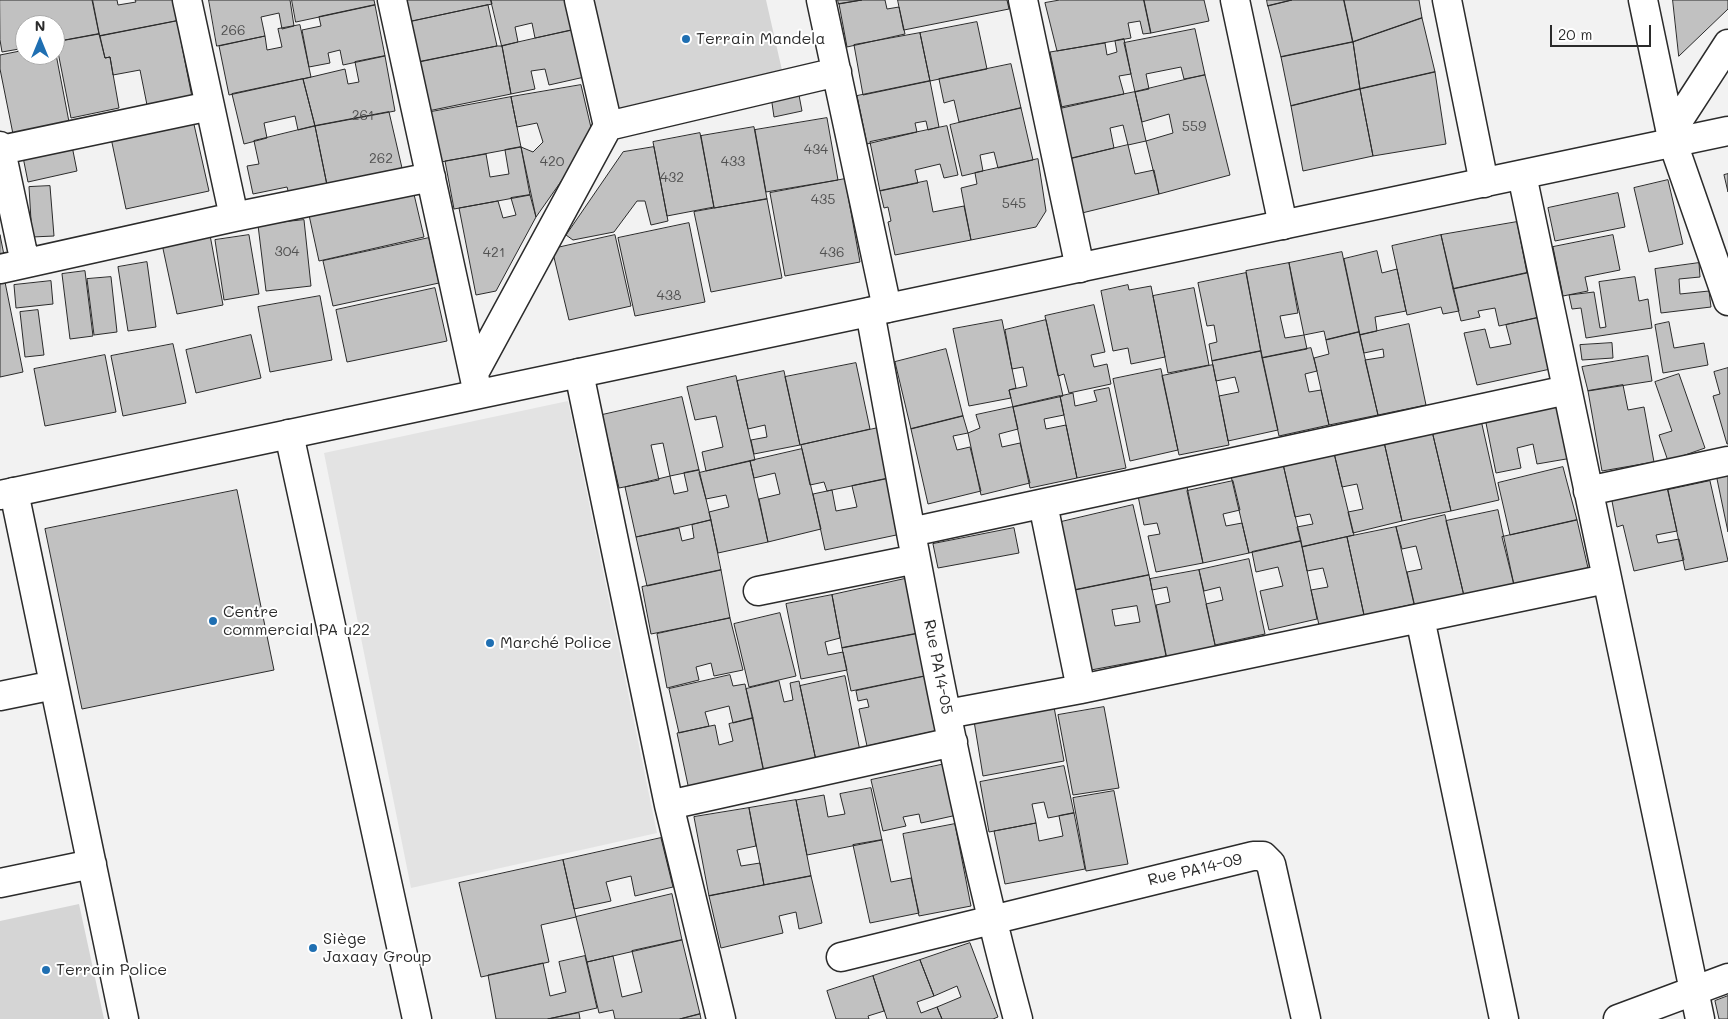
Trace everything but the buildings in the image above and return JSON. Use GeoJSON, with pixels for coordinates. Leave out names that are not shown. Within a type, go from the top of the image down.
{"type":"FeatureCollection","features":[{"type":"Feature","properties":{"kind":"street"},"geometry":{"type":"LineString","coordinates":[[187,0],[234,217]]}},
{"type":"Feature","properties":{"kind":"street"},"geometry":{"type":"LineString","coordinates":[[392,0],[476,383]]}},
{"type":"Feature","properties":{"kind":"street"},"geometry":{"type":"LineString","coordinates":[[476,383],[608,126],[578,0]]}},
{"type":"Feature","properties":{"kind":"street","name":"Rue PA14-05"},"geometry":{"type":"LineString","coordinates":[[822,0],[837,72],[878,310],[916,559],[991,918],[1018,1019]]}},
{"type":"Feature","properties":{"kind":"street"},"geometry":{"type":"LineString","coordinates":[[1023,0],[1080,268]]}},
{"type":"Feature","properties":{"kind":"street"},"geometry":{"type":"LineString","coordinates":[[1235,0],[1283,225]]}},
{"type":"Feature","properties":{"kind":"street"},"geometry":{"type":"LineString","coordinates":[[1447,0],[1484,183]]}},
{"type":"Feature","properties":{"kind":"street"},"geometry":{"type":"LineString","coordinates":[[1644,0],[1672,137],[1728,301]]}},
{"type":"Feature","properties":{"kind":"street"},"geometry":{"type":"LineString","coordinates":[[1672,137],[1728,44]]}},
{"type":"Feature","properties":{"kind":"street"},"geometry":{"type":"LineString","coordinates":[[608,126],[837,72]]}},
{"type":"Feature","properties":{"kind":"street"},"geometry":{"type":"LineString","coordinates":[[210,106],[0,148],[13,266],[431,176]]}},
{"type":"Feature","properties":{"kind":"street"},"geometry":{"type":"LineString","coordinates":[[124,1019],[54,685],[7,493],[289,434],[476,383],[579,373],[1522,175],[1672,137],[1728,131]]}},
{"type":"Feature","properties":{"kind":"street"},"geometry":{"type":"LineString","coordinates":[[1522,175],[1700,1019]]}},
{"type":"Feature","properties":{"kind":"street"},"geometry":{"type":"LineString","coordinates":[[579,373],[669,806],[721,1019]]}},
{"type":"Feature","properties":{"kind":"street"},"geometry":{"type":"LineString","coordinates":[[911,532],[1567,390]]}},
{"type":"Feature","properties":{"kind":"street"},"geometry":{"type":"LineString","coordinates":[[289,434],[417,1019]]}},
{"type":"Feature","properties":{"kind":"street"},"geometry":{"type":"LineString","coordinates":[[1588,491],[1728,462]]}},
{"type":"Feature","properties":{"kind":"street"},"geometry":{"type":"LineString","coordinates":[[1043,504],[1081,689]]}},
{"type":"Feature","properties":{"kind":"street"},"geometry":{"type":"LineString","coordinates":[[758,591],[916,559]]}},
{"type":"Feature","properties":{"kind":"street"},"geometry":{"type":"LineString","coordinates":[[948,714],[1081,689],[1606,579]]}},
{"type":"Feature","properties":{"kind":"street"},"geometry":{"type":"LineString","coordinates":[[1420,618],[1504,1019]]}},
{"type":"Feature","properties":{"kind":"street"},"geometry":{"type":"LineString","coordinates":[[0,696],[54,685]]}},
{"type":"Feature","properties":{"kind":"street"},"geometry":{"type":"LineString","coordinates":[[669,806],[953,742]]}},
{"type":"Feature","properties":{"kind":"street","name":"Rue PA14-09"},"geometry":{"type":"LineString","coordinates":[[991,918],[1253,856],[1263,856],[1271,864],[1306,1019]]}},
{"type":"Feature","properties":{"kind":"street"},"geometry":{"type":"LineString","coordinates":[[0,883],[92,864]]}},
{"type":"Feature","properties":{"kind":"street"},"geometry":{"type":"LineString","coordinates":[[841,957],[991,918]]}},
{"type":"Feature","properties":{"kind":"street"},"geometry":{"type":"LineString","coordinates":[[1618,1019],[1728,978]]}},
{"type":"Feature","properties":{"kind":"shaded area","name":"Terrain Mandela"},"geometry":{"type":"Polygon","coordinates":[[[590,0],[766,0],[784,79],[615,117],[590,0]]]}},
{"type":"Feature","properties":{"kind":"shaded area","name":"Marché Police"},"geometry":{"type":"Polygon","coordinates":[[[568,401],[657,833],[411,888],[324,453],[568,401]]]}},
{"type":"Feature","properties":{"kind":"shaded area","name":"Terrain Police"},"geometry":{"type":"Polygon","coordinates":[[[79,904],[104,1019],[0,1019],[0,921],[79,904]]]}},
{"type":"Feature","properties":{"kind":"place","name":"Terrain Mandela"},"geometry":{"type":"Point","coordinates":[686,39]}},
{"type":"Feature","properties":{"kind":"place","name":"Centre commercial PA u22"},"geometry":{"type":"Point","coordinates":[213,621]}},
{"type":"Feature","properties":{"kind":"place","name":"Marché Police"},"geometry":{"type":"Point","coordinates":[490,643]}},
{"type":"Feature","properties":{"kind":"place","name":"Siège Jaxaay Group"},"geometry":{"type":"Point","coordinates":[313,948]}},
{"type":"Feature","properties":{"kind":"place","name":"Terrain Police"},"geometry":{"type":"Point","coordinates":[46,970]}}]}
